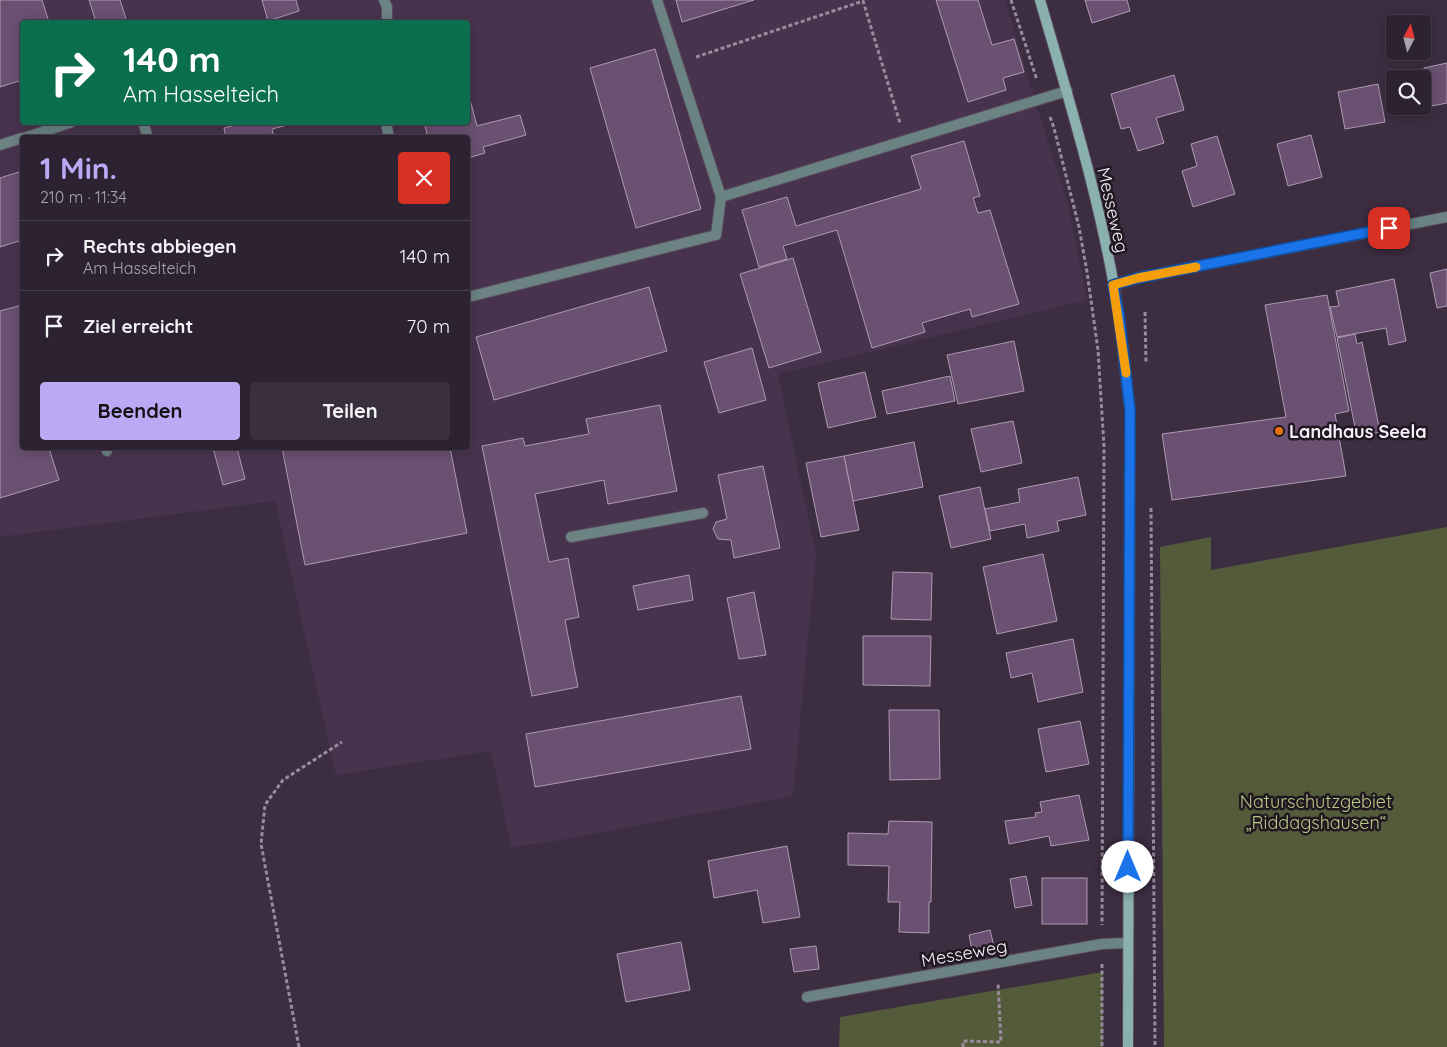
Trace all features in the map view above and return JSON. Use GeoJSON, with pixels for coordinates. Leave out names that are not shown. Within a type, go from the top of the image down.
{"type":"FeatureCollection","features":[{"type":"Feature","properties":{"kind":"main road","name":"Messeweg"},"geometry":{"type":"LineString","coordinates":[[1040,0],[1067,91],[1102,228],[1119,315],[1130,410],[1128,1047]]}},
{"type":"Feature","properties":{"kind":"street"},"geometry":{"type":"LineString","coordinates":[[384,0],[387,6],[387,20]]}},
{"type":"Feature","properties":{"kind":"street"},"geometry":{"type":"LineString","coordinates":[[470,296],[716,235],[721,197],[657,0]]}},
{"type":"Feature","properties":{"kind":"street"},"geometry":{"type":"LineString","coordinates":[[721,197],[1067,91]]}},
{"type":"Feature","properties":{"kind":"street"},"geometry":{"type":"LineString","coordinates":[[32,135],[63,125]]}},
{"type":"Feature","properties":{"kind":"street"},"geometry":{"type":"LineString","coordinates":[[0,145],[20,139]]}},
{"type":"Feature","properties":{"kind":"street"},"geometry":{"type":"LineString","coordinates":[[1113,285],[1138,278],[1447,217]]}},
{"type":"Feature","properties":{"kind":"street"},"geometry":{"type":"LineString","coordinates":[[571,537],[703,513]]}},
{"type":"Feature","properties":{"kind":"street","name":"Messeweg"},"geometry":{"type":"LineString","coordinates":[[808,997],[1102,944],[1127,943]]}},
{"type":"Feature","properties":{"kind":"path"},"geometry":{"type":"LineString","coordinates":[[678,63],[863,0],[905,140]]}},
{"type":"Feature","properties":{"kind":"path"},"geometry":{"type":"LineString","coordinates":[[1011,0],[1042,98],[1054,128],[1079,227],[1099,360],[1104,447],[1102,1047]]}},
{"type":"Feature","properties":{"kind":"path"},"geometry":{"type":"LineString","coordinates":[[1151,506],[1156,1047]]}},
{"type":"Feature","properties":{"kind":"path"},"geometry":{"type":"LineString","coordinates":[[299,1047],[261,844],[265,806],[283,780],[342,742]]}},
{"type":"Feature","properties":{"kind":"path"},"geometry":{"type":"LineString","coordinates":[[963,1047],[963,1041],[1001,1042],[998,964]]}},
{"type":"Feature","properties":{"kind":"shaded area"},"geometry":{"type":"Polygon","coordinates":[[[0,0],[1005,0],[1068,204],[1087,300],[778,374],[816,554],[793,796],[550,842],[511,847],[491,751],[336,775],[275,501],[0,537],[0,0]]]}},
{"type":"Feature","properties":{"kind":"green space","name":"Naturschutzgebiet „Riddagshausen“"},"geometry":{"type":"Polygon","coordinates":[[[1447,527],[1447,1047],[1164,1047],[1160,547],[1211,537],[1211,570],[1447,527]]]}},
{"type":"Feature","properties":{"kind":"green space"},"geometry":{"type":"Polygon","coordinates":[[[1103,972],[1103,1047],[839,1047],[840,1017],[1103,972]]]}},
{"type":"Feature","properties":{"kind":"building"},"geometry":{"type":"Polygon","coordinates":[[[0,0],[42,0],[48,20],[20,20],[20,81],[0,87],[0,0]]]}},
{"type":"Feature","properties":{"kind":"building"},"geometry":{"type":"Polygon","coordinates":[[[89,0],[120,0],[126,20],[95,20],[89,0]]]}},
{"type":"Feature","properties":{"kind":"building"},"geometry":{"type":"Polygon","coordinates":[[[262,0],[296,0],[299,11],[268,20],[262,0]]]}},
{"type":"Feature","properties":{"kind":"building"},"geometry":{"type":"Polygon","coordinates":[[[676,0],[754,0],[682,22],[676,0]]]}},
{"type":"Feature","properties":{"kind":"building"},"geometry":{"type":"Polygon","coordinates":[[[936,0],[978,0],[992,45],[1014,39],[1024,72],[1003,78],[1006,90],[968,102],[936,0]]]}},
{"type":"Feature","properties":{"kind":"building"},"geometry":{"type":"Polygon","coordinates":[[[1085,0],[1127,0],[1130,11],[1092,23],[1085,0]]]}},
{"type":"Feature","properties":{"kind":"building"},"geometry":{"type":"Polygon","coordinates":[[[655,49],[701,209],[636,228],[590,68],[655,49]]]}},
{"type":"Feature","properties":{"kind":"building"},"geometry":{"type":"Polygon","coordinates":[[[1447,63],[1447,103],[1432,106],[1431,70],[1424,70],[1424,68],[1447,63]]]}},
{"type":"Feature","properties":{"kind":"building"},"geometry":{"type":"Polygon","coordinates":[[[1174,75],[1184,110],[1156,118],[1164,143],[1138,151],[1130,127],[1121,129],[1111,94],[1174,75]]]}},
{"type":"Feature","properties":{"kind":"building"},"geometry":{"type":"Polygon","coordinates":[[[1378,84],[1385,122],[1345,129],[1338,92],[1378,84]]]}},
{"type":"Feature","properties":{"kind":"building"},"geometry":{"type":"Polygon","coordinates":[[[470,100],[477,126],[520,115],[526,135],[483,147],[485,153],[470,157],[470,135],[427,135],[425,125],[470,125],[470,100]]]}},
{"type":"Feature","properties":{"kind":"building"},"geometry":{"type":"Polygon","coordinates":[[[236,125],[287,125],[272,129],[273,135],[225,135],[224,128],[236,125]]]}},
{"type":"Feature","properties":{"kind":"building"},"geometry":{"type":"Polygon","coordinates":[[[1311,135],[1322,177],[1288,186],[1277,144],[1311,135]]]}},
{"type":"Feature","properties":{"kind":"building"},"geometry":{"type":"Polygon","coordinates":[[[1217,136],[1235,194],[1193,207],[1182,171],[1197,166],[1191,144],[1217,136]]]}},
{"type":"Feature","properties":{"kind":"building"},"geometry":{"type":"Polygon","coordinates":[[[964,141],[980,196],[973,198],[978,213],[990,210],[1019,304],[972,317],[970,309],[922,323],[925,332],[872,348],[837,230],[783,246],[787,259],[759,267],[742,210],[787,197],[796,226],[921,189],[911,156],[964,141]]]}},
{"type":"Feature","properties":{"kind":"building"},"geometry":{"type":"Polygon","coordinates":[[[20,172],[20,241],[0,247],[0,178],[20,172]]]}},
{"type":"Feature","properties":{"kind":"building"},"geometry":{"type":"Polygon","coordinates":[[[793,258],[821,352],[769,368],[740,274],[793,258]]]}},
{"type":"Feature","properties":{"kind":"building"},"geometry":{"type":"Polygon","coordinates":[[[1447,269],[1447,306],[1437,308],[1430,273],[1447,269]]]}},
{"type":"Feature","properties":{"kind":"building"},"geometry":{"type":"Polygon","coordinates":[[[1394,279],[1406,341],[1389,345],[1386,328],[1337,337],[1330,307],[1339,306],[1336,291],[1394,279]]]}},
{"type":"Feature","properties":{"kind":"building"},"geometry":{"type":"Polygon","coordinates":[[[649,287],[667,351],[494,400],[476,337],[649,287]]]}},
{"type":"Feature","properties":{"kind":"building"},"geometry":{"type":"Polygon","coordinates":[[[1327,295],[1349,411],[1335,414],[1346,476],[1172,500],[1162,434],[1286,417],[1265,305],[1327,295]]]}},
{"type":"Feature","properties":{"kind":"building"},"geometry":{"type":"Polygon","coordinates":[[[20,306],[20,450],[50,450],[59,480],[0,498],[0,311],[20,306]]]}},
{"type":"Feature","properties":{"kind":"building"},"geometry":{"type":"Polygon","coordinates":[[[1355,334],[1357,344],[1362,342],[1380,432],[1357,437],[1337,338],[1355,334]]]}},
{"type":"Feature","properties":{"kind":"building"},"geometry":{"type":"Polygon","coordinates":[[[1014,341],[1024,391],[958,404],[947,355],[1014,341]]]}},
{"type":"Feature","properties":{"kind":"building"},"geometry":{"type":"Polygon","coordinates":[[[752,348],[766,400],[719,413],[704,362],[752,348]]]}},
{"type":"Feature","properties":{"kind":"building"},"geometry":{"type":"Polygon","coordinates":[[[865,372],[876,417],[828,428],[818,383],[865,372]]]}},
{"type":"Feature","properties":{"kind":"building"},"geometry":{"type":"Polygon","coordinates":[[[950,376],[955,401],[887,414],[882,391],[950,376]]]}},
{"type":"Feature","properties":{"kind":"building"},"geometry":{"type":"Polygon","coordinates":[[[660,405],[677,491],[608,504],[604,480],[535,494],[549,562],[568,558],[579,617],[565,620],[578,687],[532,696],[482,446],[523,438],[525,446],[589,434],[586,419],[660,405]]]}},
{"type":"Feature","properties":{"kind":"building"},"geometry":{"type":"Polygon","coordinates":[[[1013,421],[1022,463],[981,472],[971,429],[1013,421]]]}},
{"type":"Feature","properties":{"kind":"building"},"geometry":{"type":"Polygon","coordinates":[[[914,442],[923,487],[853,501],[844,456],[914,442]]]}},
{"type":"Feature","properties":{"kind":"building"},"geometry":{"type":"Polygon","coordinates":[[[214,450],[238,450],[245,479],[223,485],[214,450]]]}},
{"type":"Feature","properties":{"kind":"building"},"geometry":{"type":"Polygon","coordinates":[[[282,450],[450,450],[467,533],[305,565],[282,450]]]}},
{"type":"Feature","properties":{"kind":"building"},"geometry":{"type":"Polygon","coordinates":[[[844,456],[859,530],[821,537],[806,463],[844,456]]]}},
{"type":"Feature","properties":{"kind":"building"},"geometry":{"type":"Polygon","coordinates":[[[763,466],[780,548],[734,558],[731,540],[718,539],[713,529],[716,522],[727,519],[718,475],[763,466]]]}},
{"type":"Feature","properties":{"kind":"building"},"geometry":{"type":"Polygon","coordinates":[[[1078,477],[1086,515],[1057,521],[1059,531],[1027,538],[1025,524],[990,531],[985,509],[1020,502],[1018,489],[1078,477]]]}},
{"type":"Feature","properties":{"kind":"building"},"geometry":{"type":"Polygon","coordinates":[[[980,487],[991,539],[951,548],[939,496],[980,487]]]}},
{"type":"Feature","properties":{"kind":"building"},"geometry":{"type":"Polygon","coordinates":[[[1043,554],[1057,621],[997,634],[983,567],[1043,554]]]}},
{"type":"Feature","properties":{"kind":"building"},"geometry":{"type":"Polygon","coordinates":[[[893,572],[932,573],[931,620],[891,619],[893,572]]]}},
{"type":"Feature","properties":{"kind":"building"},"geometry":{"type":"Polygon","coordinates":[[[689,575],[693,600],[638,610],[633,586],[689,575]]]}},
{"type":"Feature","properties":{"kind":"building"},"geometry":{"type":"Polygon","coordinates":[[[754,592],[766,655],[739,659],[727,598],[754,592]]]}},
{"type":"Feature","properties":{"kind":"building"},"geometry":{"type":"Polygon","coordinates":[[[863,636],[931,636],[930,686],[863,685],[863,636]]]}},
{"type":"Feature","properties":{"kind":"building"},"geometry":{"type":"Polygon","coordinates":[[[1073,639],[1083,692],[1038,702],[1032,673],[1011,678],[1006,653],[1073,639]]]}},
{"type":"Feature","properties":{"kind":"building"},"geometry":{"type":"Polygon","coordinates":[[[741,696],[751,749],[535,787],[526,734],[741,696]]]}},
{"type":"Feature","properties":{"kind":"building"},"geometry":{"type":"Polygon","coordinates":[[[889,710],[939,710],[940,779],[890,780],[889,710]]]}},
{"type":"Feature","properties":{"kind":"building"},"geometry":{"type":"Polygon","coordinates":[[[1080,721],[1089,764],[1046,772],[1038,729],[1080,721]]]}},
{"type":"Feature","properties":{"kind":"building"},"geometry":{"type":"Polygon","coordinates":[[[1079,795],[1089,840],[1051,846],[1049,836],[1009,844],[1005,821],[1036,817],[1035,813],[1042,812],[1040,802],[1079,795]]]}},
{"type":"Feature","properties":{"kind":"building"},"geometry":{"type":"Polygon","coordinates":[[[889,821],[932,822],[929,933],[899,932],[900,902],[888,902],[889,866],[848,865],[848,833],[888,834],[889,821]]]}},
{"type":"Feature","properties":{"kind":"building"},"geometry":{"type":"Polygon","coordinates":[[[787,846],[800,917],[763,923],[757,890],[714,898],[708,861],[787,846]]]}},
{"type":"Feature","properties":{"kind":"building"},"geometry":{"type":"Polygon","coordinates":[[[1026,876],[1032,905],[1015,908],[1010,879],[1026,876]]]}},
{"type":"Feature","properties":{"kind":"building"},"geometry":{"type":"Polygon","coordinates":[[[1042,878],[1087,878],[1087,924],[1042,924],[1042,878]]]}},
{"type":"Feature","properties":{"kind":"building"},"geometry":{"type":"Polygon","coordinates":[[[990,930],[995,950],[973,954],[969,935],[990,930]]]}},
{"type":"Feature","properties":{"kind":"building"},"geometry":{"type":"Polygon","coordinates":[[[681,942],[690,990],[626,1002],[617,954],[681,942]]]}},
{"type":"Feature","properties":{"kind":"building"},"geometry":{"type":"Polygon","coordinates":[[[816,946],[819,969],[794,972],[790,949],[816,946]]]}},
{"type":"Feature","properties":{"kind":"slow traffic"},"geometry":{"type":"LineString","coordinates":[[1126,373],[1119,315],[1113,285],[1138,278],[1196,267]]}},
{"type":"Feature","properties":{"kind":"place","name":"Landhaus Seela"},"geometry":{"type":"Point","coordinates":[1279,431]}},
{"type":"Feature","properties":{"kind":"route"},"geometry":{"type":"LineString","coordinates":[[1128,867],[1130,410],[1119,315],[1113,285],[1138,278],[1389,228]]}}]}
